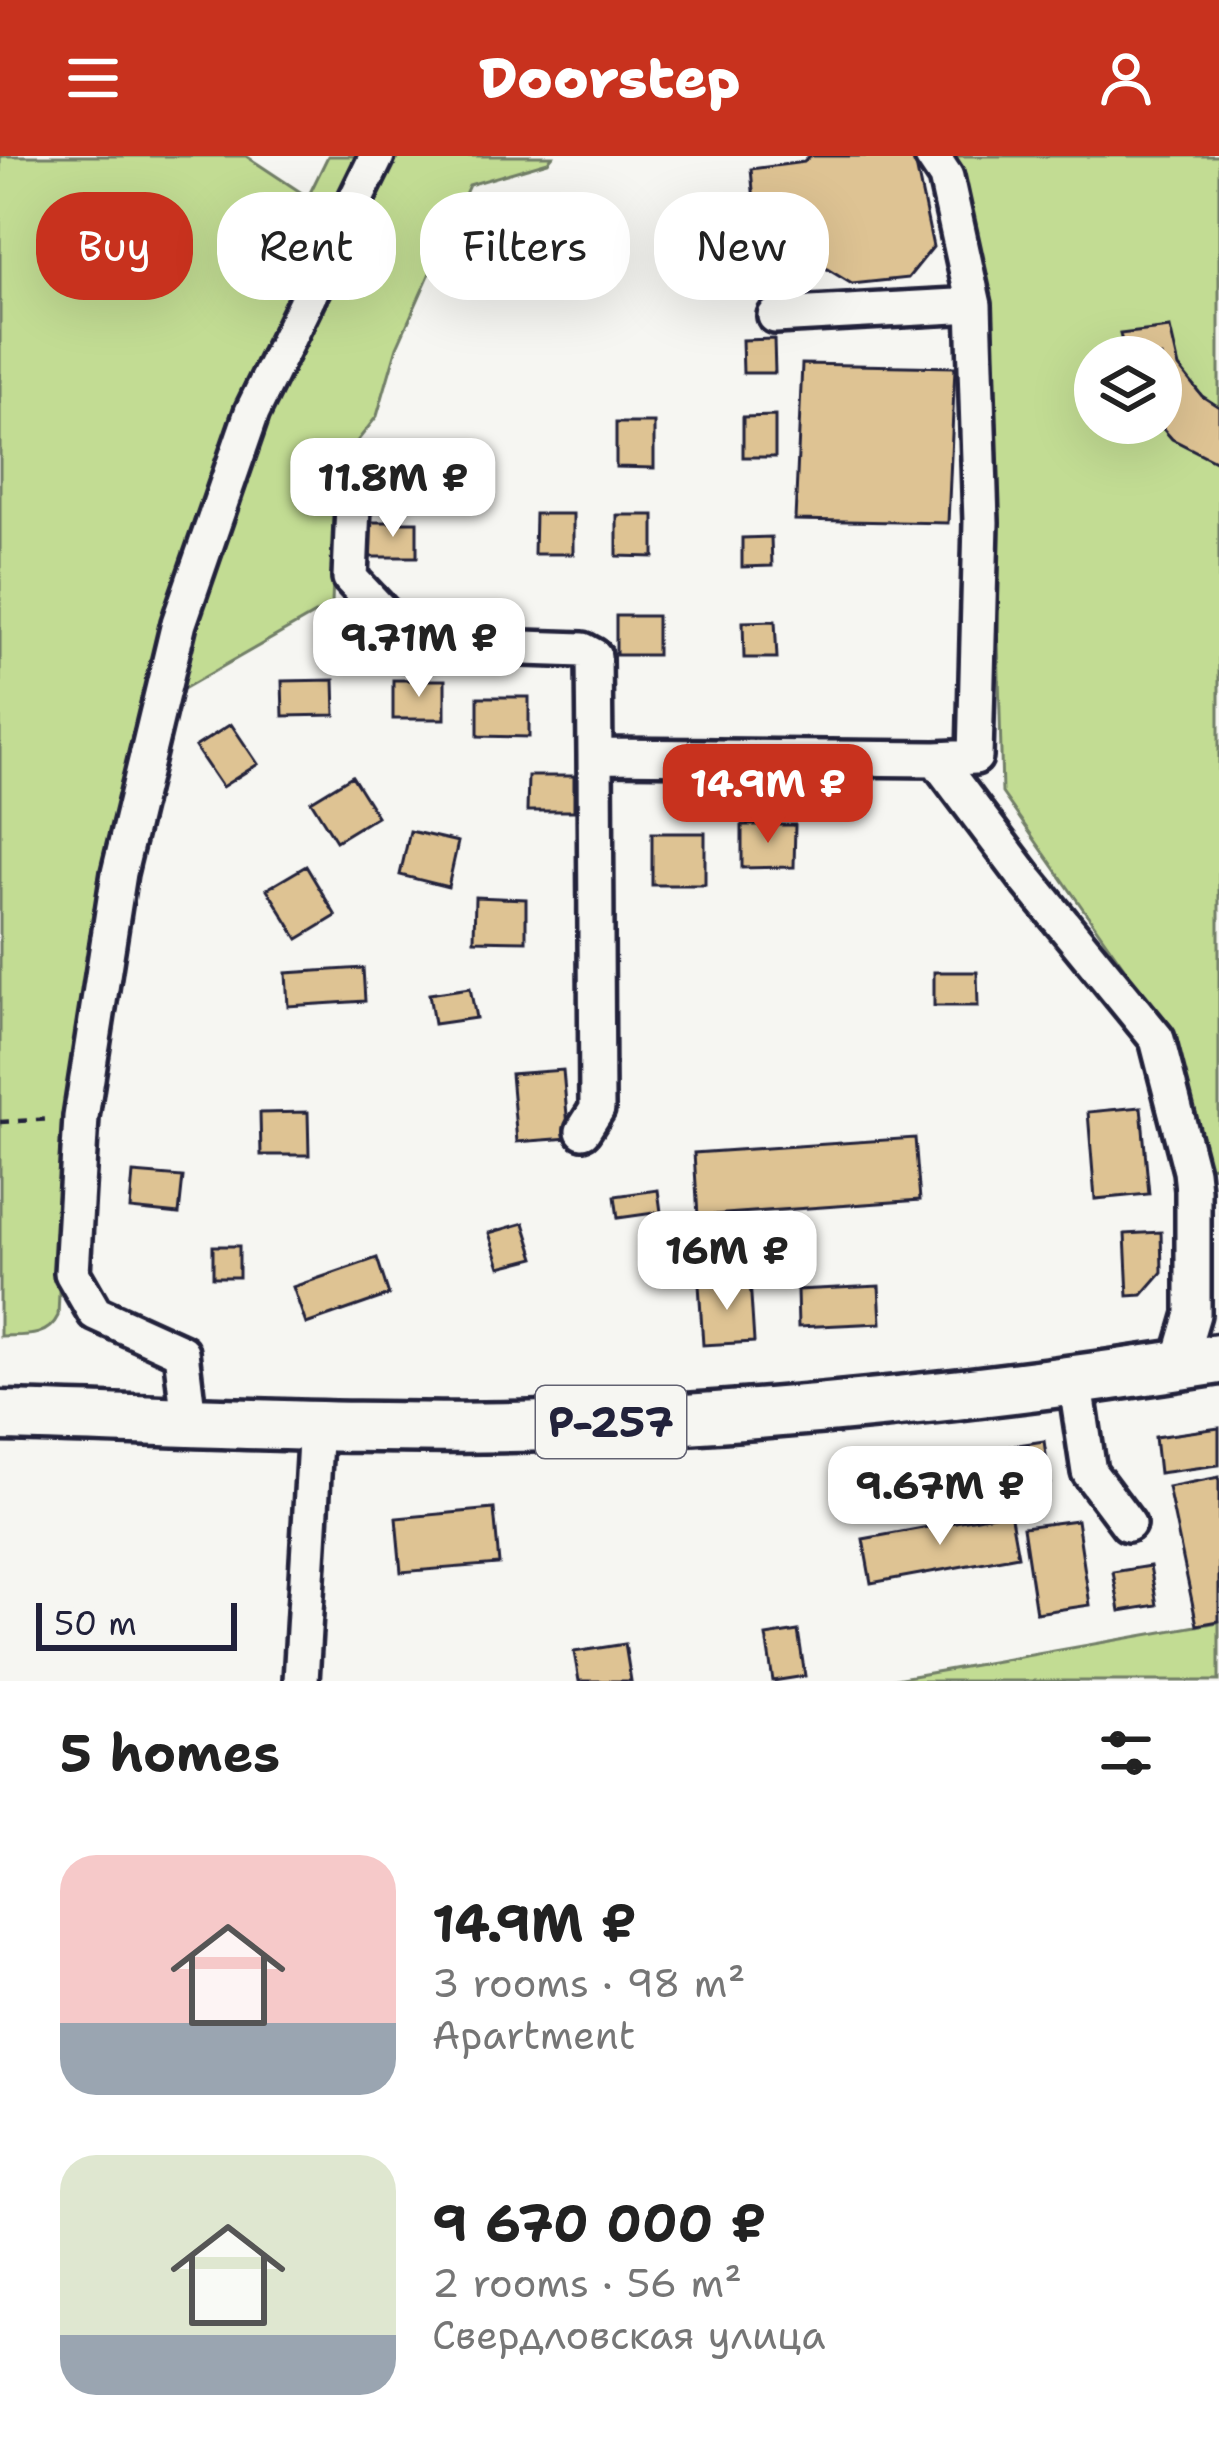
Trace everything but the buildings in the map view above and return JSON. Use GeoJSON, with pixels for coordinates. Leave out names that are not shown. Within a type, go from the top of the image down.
{"type":"FeatureCollection","features":[{"type":"Feature","properties":{"kind":"highway","name":"Р-257"},"geometry":{"type":"LineString","coordinates":[[0,1416],[544,1426],[752,1415],[1198,1362]]}},
{"type":"Feature","properties":{"kind":"street"},"geometry":{"type":"LineString","coordinates":[[189,1420],[181,1352],[95,1313],[73,1273],[81,1117],[118,873],[179,622],[252,412],[377,156]]}},
{"type":"Feature","properties":{"kind":"street"},"geometry":{"type":"LineString","coordinates":[[595,756],[975,757],[981,522],[974,305],[946,177],[932,156]]}},
{"type":"Feature","properties":{"kind":"street"},"geometry":{"type":"LineString","coordinates":[[775,316],[974,305]]}},
{"type":"Feature","properties":{"kind":"street"},"geometry":{"type":"LineString","coordinates":[[353,505],[350,578],[412,644],[583,650],[594,656],[597,1109],[583,1131]]}},
{"type":"Feature","properties":{"kind":"street"},"geometry":{"type":"LineString","coordinates":[[936,759],[1157,1039],[1191,1171],[1206,1309],[1198,1362]]}},
{"type":"Feature","properties":{"kind":"street"},"geometry":{"type":"LineString","coordinates":[[1075,1379],[1089,1472],[1128,1524]]}},
{"type":"Feature","properties":{"kind":"street"},"geometry":{"type":"LineString","coordinates":[[301,1681],[316,1424]]}},
{"type":"Feature","properties":{"kind":"path"},"geometry":{"type":"LineString","coordinates":[[0,1122],[81,1117]]}},
{"type":"Feature","properties":{"kind":"green space"},"geometry":{"type":"Polygon","coordinates":[[[0,156],[246,156],[300,192],[217,192],[217,300],[396,300],[396,192],[310,192],[328,156],[553,156],[548,162],[469,185],[466,192],[420,192],[420,295],[397,347],[377,416],[337,467],[332,604],[180,691],[145,685],[67,1113],[58,1316],[41,1332],[0,1336],[0,156]]]}},
{"type":"Feature","properties":{"kind":"green space"},"geometry":{"type":"Polygon","coordinates":[[[957,156],[1219,156],[1219,1166],[1199,1167],[1168,1030],[1002,793],[990,319],[957,156]]]}},
{"type":"Feature","properties":{"kind":"green space"},"geometry":{"type":"Polygon","coordinates":[[[1219,1622],[1219,1681],[884,1681],[1219,1622]]]}}]}
